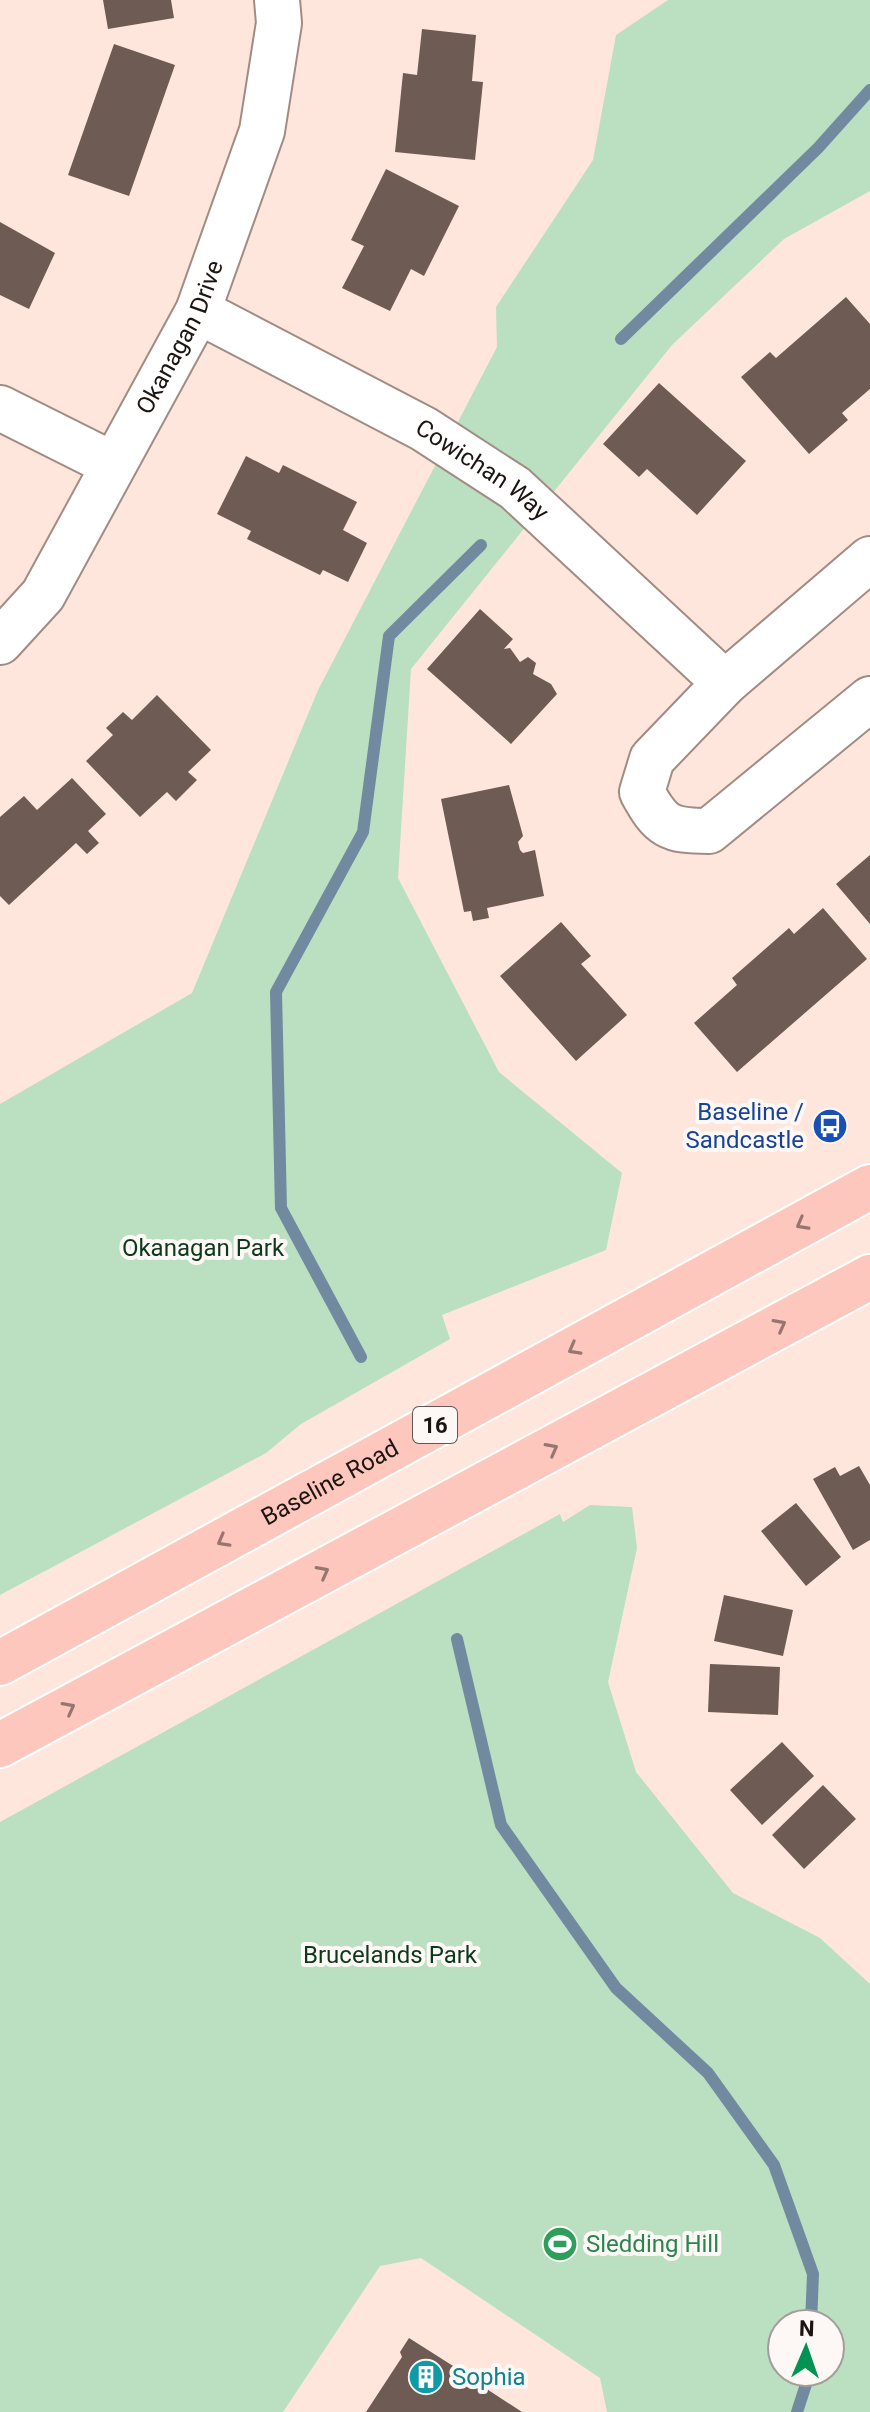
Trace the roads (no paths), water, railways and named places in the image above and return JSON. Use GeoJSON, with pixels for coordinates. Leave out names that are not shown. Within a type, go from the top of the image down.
{"type":"FeatureCollection","features":[{"type":"Feature","properties":{"kind":"main road","name":"Baseline Road"},"geometry":{"type":"LineString","coordinates":[[0,1663],[870,1187]]}},
{"type":"Feature","properties":{"kind":"main road"},"geometry":{"type":"LineString","coordinates":[[0,1745],[870,1277]]}},
{"type":"Feature","properties":{"kind":"street","name":"Okanagan Drive"},"geometry":{"type":"LineString","coordinates":[[0,642],[43,595],[198,311],[262,131],[279,23],[277,0]]}},
{"type":"Feature","properties":{"kind":"street","name":"Cowichan Way"},"geometry":{"type":"LineString","coordinates":[[198,311],[424,429],[515,488],[725,683]]}},
{"type":"Feature","properties":{"kind":"street"},"geometry":{"type":"LineString","coordinates":[[0,408],[112,464]]}},
{"type":"Feature","properties":{"kind":"street"},"geometry":{"type":"LineString","coordinates":[[870,559],[725,683],[652,759],[642,792],[657,820],[680,831],[709,831],[870,699]]}},
{"type":"Feature","properties":{"kind":"waterway"},"geometry":{"type":"LineString","coordinates":[[621,339],[818,148],[870,90]]}},
{"type":"Feature","properties":{"kind":"waterway"},"geometry":{"type":"LineString","coordinates":[[361,1357],[281,1208],[276,992],[363,832],[389,636],[481,545]]}},
{"type":"Feature","properties":{"kind":"waterway"},"geometry":{"type":"LineString","coordinates":[[457,1639],[501,1825],[616,1988],[708,2073],[774,2165],[813,2274],[812,2308]]}},
{"type":"Feature","properties":{"kind":"waterway"},"geometry":{"type":"LineString","coordinates":[[797,2412],[805,2388]]}},
{"type":"Feature","properties":{"kind":"place","name":"Baseline / Sandcastle"},"geometry":{"type":"Point","coordinates":[830,1126]}},
{"type":"Feature","properties":{"kind":"place","name":"Sledding Hill"},"geometry":{"type":"Point","coordinates":[560,2244]}},
{"type":"Feature","properties":{"kind":"place","name":"Sophia"},"geometry":{"type":"Point","coordinates":[426,2377]}},
{"type":"Feature","properties":{"kind":"park label","name":"Okanagan Park"},"geometry":{"type":"Point","coordinates":[203,1248]}},
{"type":"Feature","properties":{"kind":"park label","name":"Brucelands Park"},"geometry":{"type":"Point","coordinates":[390,1955]}}]}
